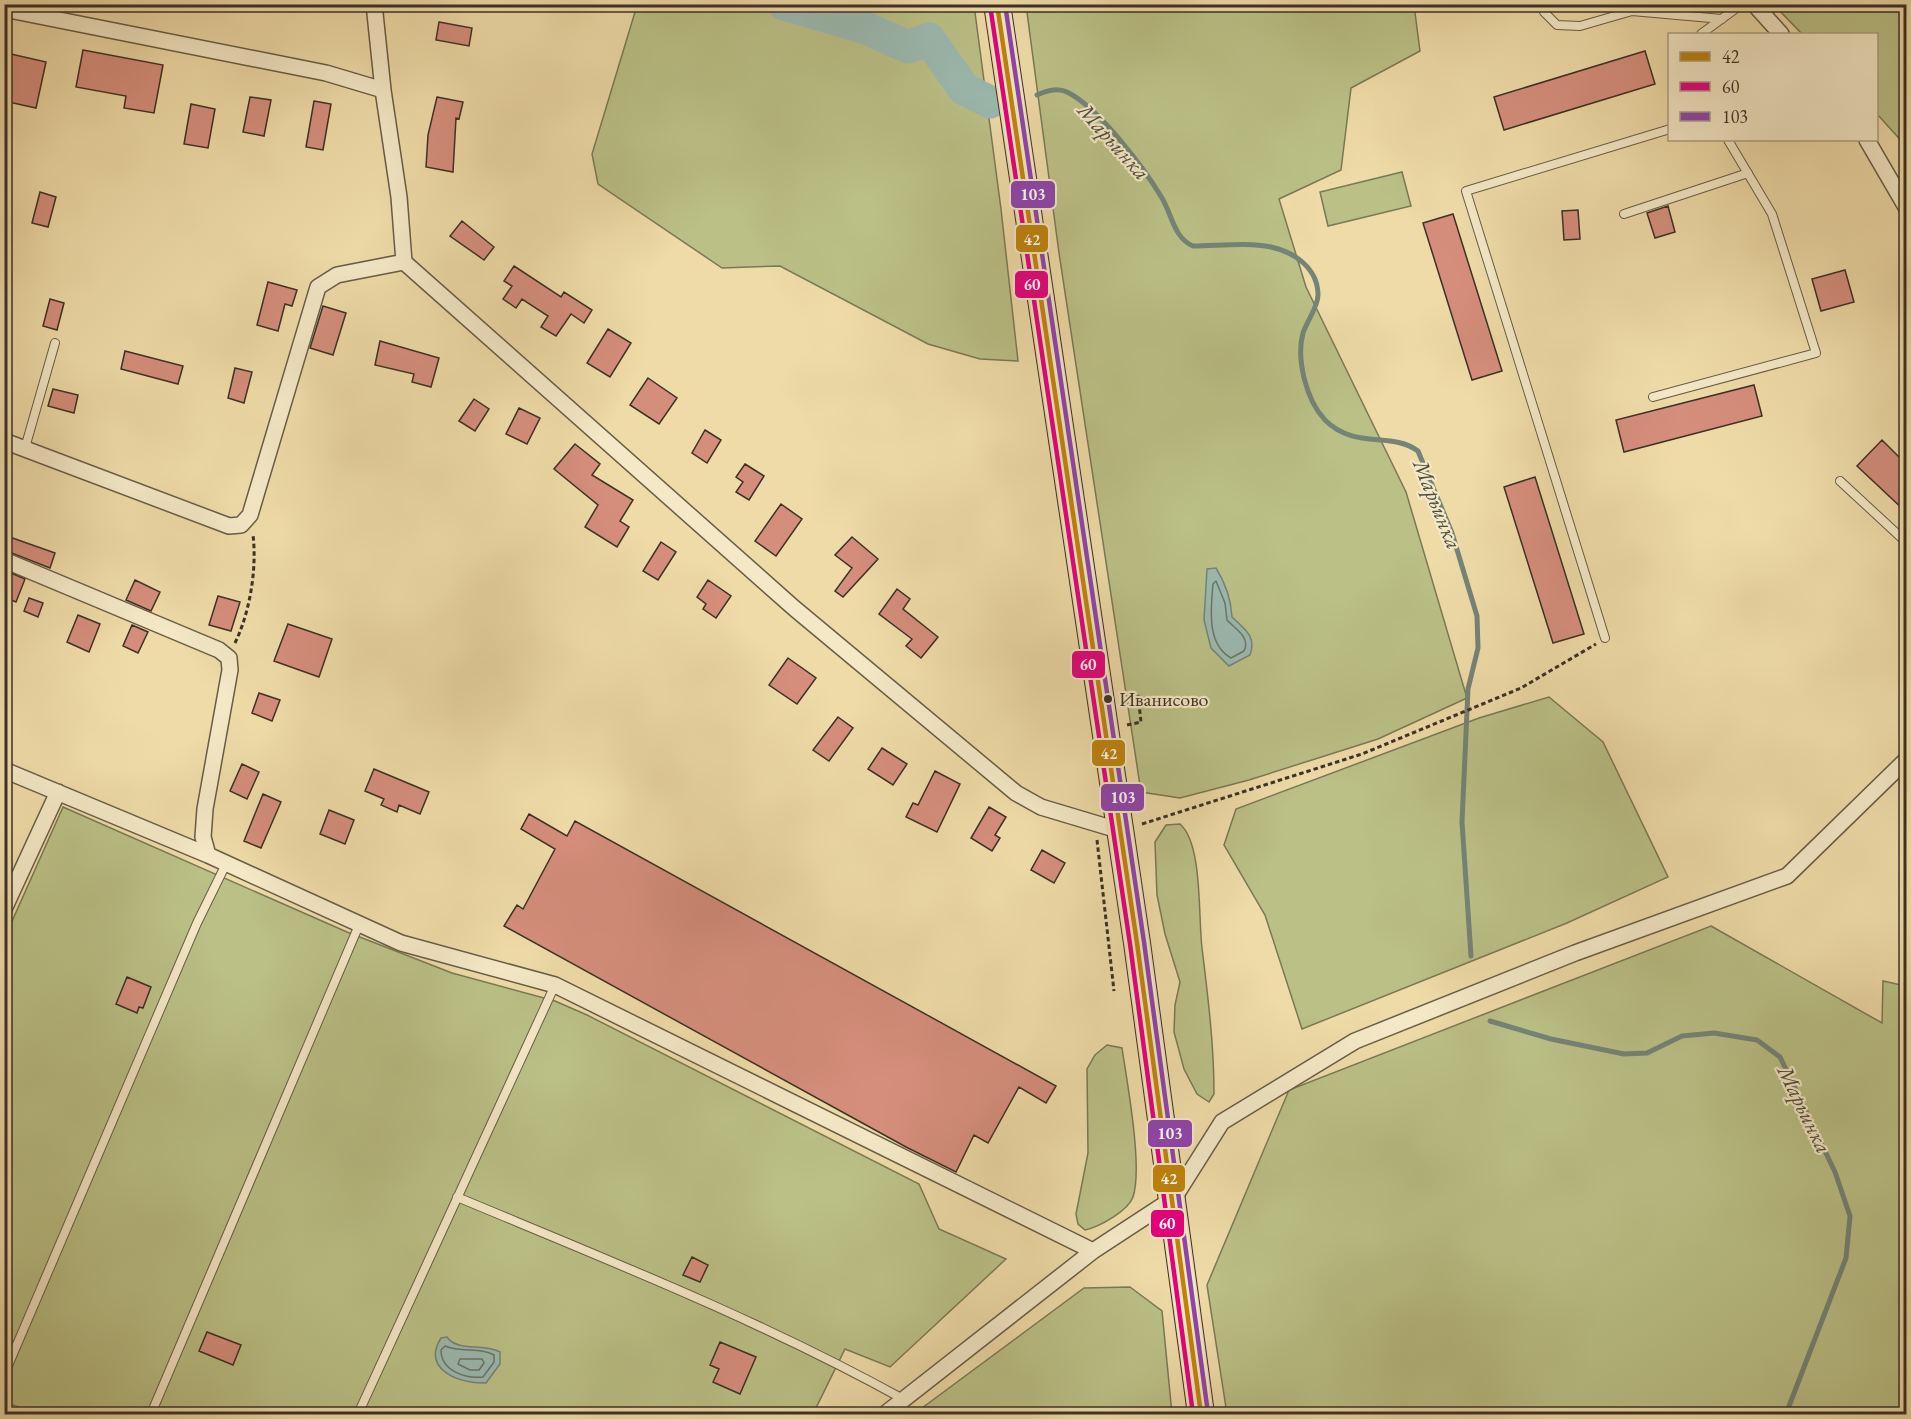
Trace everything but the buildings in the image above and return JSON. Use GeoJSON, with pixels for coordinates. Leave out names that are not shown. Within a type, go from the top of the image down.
{"type":"FeatureCollection","features":[{"type":"Feature","properties":{"kind":"highway"},"geometry":{"type":"LineString","coordinates":[[998,4],[1132,828],[1201,1414]]}},
{"type":"Feature","properties":{"kind":"street"},"geometry":{"type":"LineString","coordinates":[[374,4],[383,90],[399,197],[404,262],[794,608],[1016,793],[1041,807],[1132,828]]}},
{"type":"Feature","properties":{"kind":"street"},"geometry":{"type":"LineString","coordinates":[[1754,4],[1780,33]]}},
{"type":"Feature","properties":{"kind":"street"},"geometry":{"type":"LineString","coordinates":[[4,9],[326,73],[383,90]]}},
{"type":"Feature","properties":{"kind":"street"},"geometry":{"type":"LineString","coordinates":[[1868,141],[1906,207]]}},
{"type":"Feature","properties":{"kind":"street"},"geometry":{"type":"LineString","coordinates":[[4,441],[229,526],[241,525],[250,515],[318,287],[337,275],[404,262]]}},
{"type":"Feature","properties":{"kind":"street"},"geometry":{"type":"LineString","coordinates":[[4,560],[219,650],[229,657],[230,670],[205,809],[203,837],[208,855]]}},
{"type":"Feature","properties":{"kind":"street"},"geometry":{"type":"LineString","coordinates":[[885,1414],[1093,1251],[1174,1198],[1222,1122],[1355,1041],[1575,953],[1787,876],[1906,760]]}},
{"type":"Feature","properties":{"kind":"street"},"geometry":{"type":"LineString","coordinates":[[4,770],[208,855],[401,943],[555,985],[1093,1251]]}},
{"type":"Feature","properties":{"kind":"street"},"geometry":{"type":"LineString","coordinates":[[4,909],[58,792]]}},
{"type":"Feature","properties":{"kind":"lane"},"geometry":{"type":"LineString","coordinates":[[1543,4],[1544,12],[1557,25],[1580,26],[1632,11],[1722,19]]}},
{"type":"Feature","properties":{"kind":"lane"},"geometry":{"type":"LineString","coordinates":[[1702,33],[1742,4]]}},
{"type":"Feature","properties":{"kind":"lane"},"geometry":{"type":"LineString","coordinates":[[1605,638],[1467,191],[1668,130]]}},
{"type":"Feature","properties":{"kind":"lane"},"geometry":{"type":"LineString","coordinates":[[1653,397],[1816,353],[1772,214],[1729,141]]}},
{"type":"Feature","properties":{"kind":"lane"},"geometry":{"type":"LineString","coordinates":[[1624,214],[1748,173]]}},
{"type":"Feature","properties":{"kind":"lane"},"geometry":{"type":"LineString","coordinates":[[25,448],[55,343]]}},
{"type":"Feature","properties":{"kind":"lane"},"geometry":{"type":"LineString","coordinates":[[1840,481],[1906,542]]}},
{"type":"Feature","properties":{"kind":"lane"},"geometry":{"type":"LineString","coordinates":[[4,1376],[197,923],[226,864]]}},
{"type":"Feature","properties":{"kind":"lane"},"geometry":{"type":"LineString","coordinates":[[151,1414],[359,925]]}},
{"type":"Feature","properties":{"kind":"lane"},"geometry":{"type":"LineString","coordinates":[[358,1414],[555,985]]}},
{"type":"Feature","properties":{"kind":"lane"},"geometry":{"type":"LineString","coordinates":[[457,1197],[706,1301],[837,1363],[903,1400]]}},
{"type":"Feature","properties":{"kind":"path"},"geometry":{"type":"LineString","coordinates":[[229,657],[243,627],[253,572],[250,515]]}},
{"type":"Feature","properties":{"kind":"path"},"geometry":{"type":"LineString","coordinates":[[1132,828],[1362,754],[1521,688],[1605,638]]}},
{"type":"Feature","properties":{"kind":"path"},"geometry":{"type":"LineString","coordinates":[[1127,724],[1141,722],[1138,695]]}},
{"type":"Feature","properties":{"kind":"path"},"geometry":{"type":"LineString","coordinates":[[1110,946],[1114,991]]}},
{"type":"Feature","properties":{"kind":"green space"},"geometry":{"type":"Polygon","coordinates":[[[640,5],[974,5],[1018,361],[980,359],[928,344],[780,266],[722,268],[598,184],[592,154],[635,12],[640,5]]]}},
{"type":"Feature","properties":{"kind":"green space"},"geometry":{"type":"Polygon","coordinates":[[[1026,5],[1414,5],[1420,51],[1351,88],[1341,170],[1279,199],[1306,287],[1406,492],[1467,698],[1378,739],[1249,780],[1180,798],[1141,792],[1059,253],[1026,5]]]}},
{"type":"Feature","properties":{"kind":"green space"},"geometry":{"type":"Polygon","coordinates":[[[1774,5],[1906,5],[1906,146],[1878,115],[1878,33],[1801,33],[1774,5]]]}},
{"type":"Feature","properties":{"kind":"green space"},"geometry":{"type":"Polygon","coordinates":[[[1402,172],[1411,206],[1328,226],[1320,192],[1402,172]]]}},
{"type":"Feature","properties":{"kind":"green space"},"geometry":{"type":"Polygon","coordinates":[[[1549,697],[1603,742],[1668,877],[1567,923],[1302,1029],[1265,915],[1224,845],[1236,809],[1479,718],[1549,697]]]}},
{"type":"Feature","properties":{"kind":"green space"},"geometry":{"type":"Polygon","coordinates":[[[63,807],[347,932],[452,973],[555,1001],[587,1015],[919,1184],[939,1229],[1006,1259],[890,1367],[845,1349],[813,1414],[37,1414],[5,1402],[5,937],[63,807]]]}},
{"type":"Feature","properties":{"kind":"green space"},"geometry":{"type":"Polygon","coordinates":[[[1180,824],[1193,847],[1198,882],[1213,1057],[1214,1094],[1209,1102],[1197,1094],[1184,1069],[1174,1032],[1175,1005],[1180,982],[1165,934],[1157,895],[1155,842],[1166,825],[1180,824]]]}},
{"type":"Feature","properties":{"kind":"green space"},"geometry":{"type":"Polygon","coordinates":[[[1711,926],[1882,1023],[1883,981],[1906,986],[1906,1414],[1227,1414],[1207,1285],[1289,1090],[1711,926]]]}},
{"type":"Feature","properties":{"kind":"green space"},"geometry":{"type":"Polygon","coordinates":[[[1107,1045],[1122,1048],[1133,1124],[1136,1183],[1133,1197],[1125,1208],[1098,1226],[1085,1230],[1078,1224],[1076,1214],[1088,1153],[1087,1069],[1095,1055],[1107,1045]]]}},
{"type":"Feature","properties":{"kind":"green space"},"geometry":{"type":"Polygon","coordinates":[[[1130,1287],[1162,1311],[1172,1414],[914,1414],[1084,1288],[1130,1287]]]}},
{"type":"Feature","properties":{"kind":"water"},"geometry":{"type":"Polygon","coordinates":[[[1216,568],[1227,592],[1232,617],[1245,629],[1252,643],[1250,655],[1229,666],[1211,648],[1204,620],[1207,569],[1216,568]]]}},
{"type":"Feature","properties":{"kind":"water"},"geometry":{"type":"Polygon","coordinates":[[[447,1337],[451,1342],[464,1346],[494,1349],[500,1352],[500,1364],[486,1383],[455,1378],[440,1367],[436,1359],[436,1349],[441,1338],[447,1337]]]}},
{"type":"Feature","properties":{"kind":"waterway","name":"Марьинка"},"geometry":{"type":"LineString","coordinates":[[784,4],[866,28],[908,47],[929,39],[964,89],[990,102]]}},
{"type":"Feature","properties":{"kind":"waterway","name":"Марьинка"},"geometry":{"type":"LineString","coordinates":[[1037,95],[1052,90],[1067,92],[1106,124],[1144,171],[1162,198],[1177,232],[1193,246],[1242,244],[1271,247],[1280,249],[1303,263],[1309,269],[1317,285],[1316,304],[1303,333],[1301,355],[1304,379],[1318,412],[1325,420],[1348,435],[1396,442],[1418,451],[1452,533],[1477,616],[1478,648],[1468,689],[1462,822],[1471,956]]}},
{"type":"Feature","properties":{"kind":"waterway","name":"Марьинка"},"geometry":{"type":"LineString","coordinates":[[1490,1021],[1551,1039],[1624,1054],[1647,1053],[1682,1036],[1714,1033],[1757,1040],[1780,1057],[1835,1172],[1850,1216],[1846,1258],[1786,1414]]}},
{"type":"Feature","properties":{"kind":"transit line","name":"42"},"geometry":{"type":"LineString","coordinates":[[997,4],[1137,943],[1201,1414]]}},
{"type":"Feature","properties":{"kind":"transit line","name":"103"},"geometry":{"type":"LineString","coordinates":[[1005,4],[1144,942],[1208,1413]]}},
{"type":"Feature","properties":{"kind":"transit line","name":"60"},"geometry":{"type":"LineString","coordinates":[[990,5],[1130,944],[1193,1414]]}},
{"type":"Feature","properties":{"kind":"place","name":"Иванисово"},"geometry":{"type":"Point","coordinates":[1108,699]}}]}
